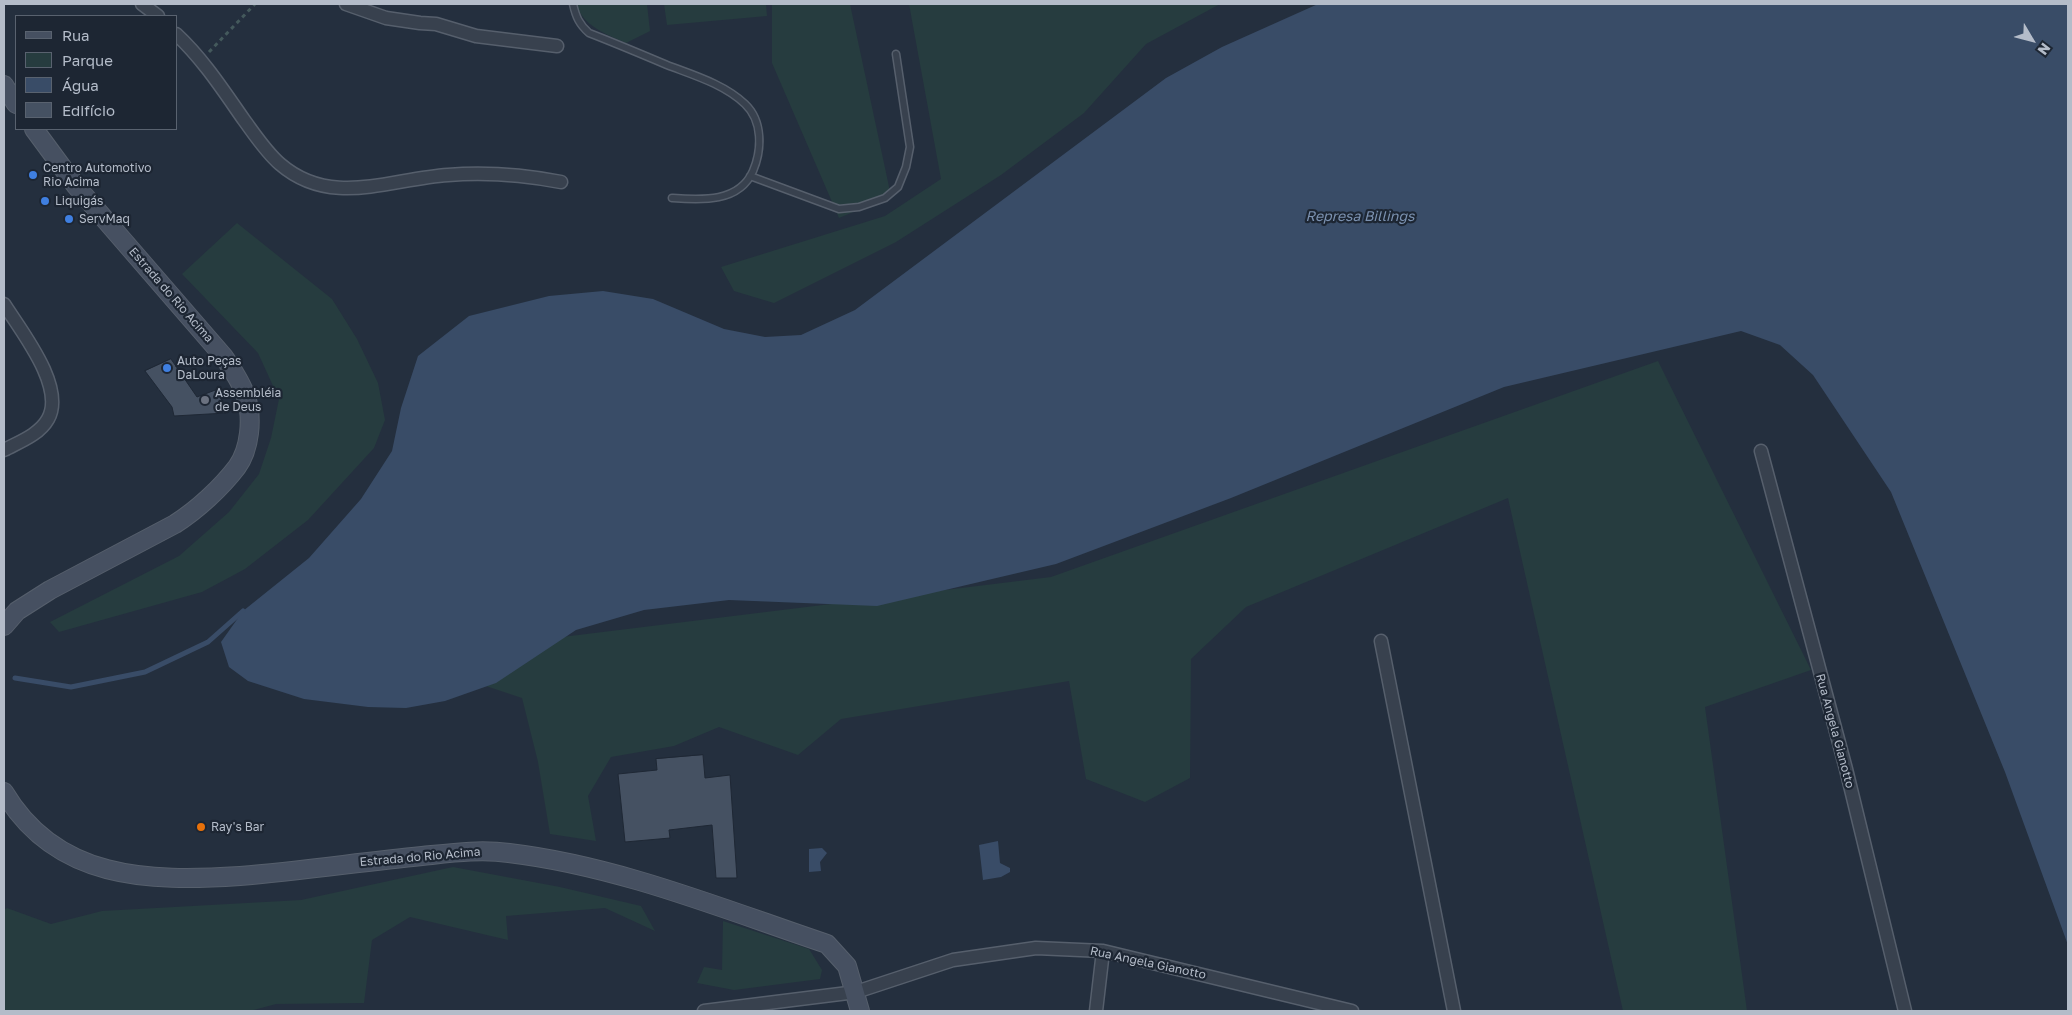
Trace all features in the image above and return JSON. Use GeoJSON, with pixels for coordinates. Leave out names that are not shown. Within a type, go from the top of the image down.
{"type":"FeatureCollection","features":[{"type":"Feature","properties":{"kind":"main road"},"geometry":{"type":"LineString","coordinates":[[4,85],[15,102]]}},
{"type":"Feature","properties":{"kind":"main road","name":"Estrada do Rio Acima"},"geometry":{"type":"LineString","coordinates":[[4,626],[17,611],[50,590],[175,524],[194,512],[238,466],[249,432],[250,413],[246,396],[224,357],[76,186],[35,130]]}},
{"type":"Feature","properties":{"kind":"main road","name":"Estrada do Rio Acima"},"geometry":{"type":"LineString","coordinates":[[4,792],[27,824],[60,850],[88,864],[135,876],[194,879],[274,873],[466,852],[507,852],[580,866],[641,882],[827,944],[847,966],[860,1011]]}},
{"type":"Feature","properties":{"kind":"street"},"geometry":{"type":"LineString","coordinates":[[142,4],[157,15]]}},
{"type":"Feature","properties":{"kind":"street"},"geometry":{"type":"LineString","coordinates":[[346,4],[386,18],[420,24],[436,24],[476,36],[557,46]]}},
{"type":"Feature","properties":{"kind":"street"},"geometry":{"type":"LineString","coordinates":[[178,36],[201,60],[269,154],[291,173],[320,186],[357,189],[448,175],[492,174],[561,182]]}},
{"type":"Feature","properties":{"kind":"street"},"geometry":{"type":"LineString","coordinates":[[4,304],[47,375],[52,392],[52,407],[48,419],[40,429],[30,437],[4,450]]}},
{"type":"Feature","properties":{"kind":"street","name":"Rua Angela Gianotto"},"geometry":{"type":"LineString","coordinates":[[1761,451],[1846,768],[1905,1011]]}},
{"type":"Feature","properties":{"kind":"street"},"geometry":{"type":"LineString","coordinates":[[1381,641],[1454,1011]]}},
{"type":"Feature","properties":{"kind":"street","name":"Rua Angela Gianotto"},"geometry":{"type":"LineString","coordinates":[[704,1011],[856,992],[953,960],[1036,948],[1102,951],[1352,1011]]}},
{"type":"Feature","properties":{"kind":"street"},"geometry":{"type":"LineString","coordinates":[[1096,1011],[1102,951]]}},
{"type":"Feature","properties":{"kind":"lane"},"geometry":{"type":"LineString","coordinates":[[573,4],[575,15],[580,25],[589,33],[705,80],[731,93],[746,105],[756,120],[759,158],[750,176],[741,188],[721,198],[701,200],[672,198]]}},
{"type":"Feature","properties":{"kind":"lane"},"geometry":{"type":"LineString","coordinates":[[750,176],[839,209],[859,207],[885,198],[898,188],[906,167],[910,147],[896,54]]}},
{"type":"Feature","properties":{"kind":"path"},"geometry":{"type":"LineString","coordinates":[[201,60],[255,4]]}},
{"type":"Feature","properties":{"kind":"green space"},"geometry":{"type":"Polygon","coordinates":[[[576,4],[647,4],[650,31],[626,43],[603,33],[590,24],[579,12],[576,4]]]}},
{"type":"Feature","properties":{"kind":"green space"},"geometry":{"type":"Polygon","coordinates":[[[664,4],[766,4],[767,16],[667,25],[664,4]]]}},
{"type":"Feature","properties":{"kind":"green space"},"geometry":{"type":"Polygon","coordinates":[[[772,4],[850,4],[891,196],[839,218],[772,63],[772,4]]]}},
{"type":"Feature","properties":{"kind":"green space"},"geometry":{"type":"Polygon","coordinates":[[[909,4],[1220,4],[1146,44],[1084,113],[1001,175],[896,242],[774,303],[734,291],[721,267],[885,216],[941,179],[909,4]]]}},
{"type":"Feature","properties":{"kind":"green space"},"geometry":{"type":"Polygon","coordinates":[[[237,223],[332,299],[357,339],[378,383],[385,420],[374,448],[308,520],[245,569],[202,592],[59,632],[50,622],[179,556],[229,512],[259,474],[271,438],[279,399],[258,353],[182,274],[237,223]]]}},
{"type":"Feature","properties":{"kind":"green space"},"geometry":{"type":"Polygon","coordinates":[[[1658,361],[1811,670],[1705,707],[1747,1011],[1623,1011],[1508,498],[1246,607],[1191,659],[1190,778],[1145,802],[1086,779],[1069,681],[841,719],[798,755],[719,727],[674,746],[611,757],[588,796],[596,841],[550,834],[538,762],[522,698],[483,685],[505,644],[1051,577],[1658,361]]]}},
{"type":"Feature","properties":{"kind":"green space"},"geometry":{"type":"Polygon","coordinates":[[[453,867],[560,887],[641,906],[655,931],[605,908],[506,916],[508,940],[410,917],[372,940],[364,1003],[276,1004],[250,1011],[4,1011],[4,910],[7,908],[51,924],[102,911],[301,900],[453,867]]]}},
{"type":"Feature","properties":{"kind":"green space"},"geometry":{"type":"Polygon","coordinates":[[[723,921],[809,949],[822,970],[820,979],[734,990],[697,983],[704,967],[722,970],[723,921]]]}},
{"type":"Feature","properties":{"kind":"water","name":"Represa Billings"},"geometry":{"type":"Polygon","coordinates":[[[1318,4],[2068,4],[2068,945],[2005,772],[1891,492],[1813,375],[1780,345],[1741,331],[1504,387],[1231,498],[1056,564],[877,606],[729,600],[644,610],[576,630],[496,683],[445,701],[406,708],[368,707],[304,699],[248,681],[229,667],[221,642],[243,611],[309,558],[361,499],[392,451],[401,408],[418,356],[469,316],[549,296],[603,291],[653,299],[724,329],[765,337],[801,335],[855,310],[1166,78],[1222,47],[1318,4]]]}},
{"type":"Feature","properties":{"kind":"water"},"geometry":{"type":"Polygon","coordinates":[[[998,841],[1000,863],[1010,868],[1010,872],[1001,877],[983,880],[979,845],[998,841]]]}},
{"type":"Feature","properties":{"kind":"water"},"geometry":{"type":"Polygon","coordinates":[[[822,848],[827,853],[820,862],[821,871],[809,872],[809,849],[822,848]]]}},
{"type":"Feature","properties":{"kind":"building"},"geometry":{"type":"Polygon","coordinates":[[[171,359],[197,397],[218,389],[226,413],[174,416],[172,407],[145,371],[171,359]]]}},
{"type":"Feature","properties":{"kind":"building"},"geometry":{"type":"Polygon","coordinates":[[[703,755],[705,778],[730,775],[737,878],[716,878],[712,825],[669,830],[670,838],[625,842],[618,774],[657,770],[656,759],[703,755]]]}},
{"type":"Feature","properties":{"kind":"waterway"},"geometry":{"type":"LineString","coordinates":[[15,678],[71,687],[145,672],[208,642],[243,611]]}},
{"type":"Feature","properties":{"kind":"place","name":"Centro Automotivo Rio Acima"},"geometry":{"type":"Point","coordinates":[33,175]}},
{"type":"Feature","properties":{"kind":"place","name":"Liquigás"},"geometry":{"type":"Point","coordinates":[45,201]}},
{"type":"Feature","properties":{"kind":"place","name":"ServMaq"},"geometry":{"type":"Point","coordinates":[69,219]}},
{"type":"Feature","properties":{"kind":"place","name":"Auto Peças DaLoura"},"geometry":{"type":"Point","coordinates":[167,368]}},
{"type":"Feature","properties":{"kind":"place","name":"Assembléia de Deus"},"geometry":{"type":"Point","coordinates":[205,400]}},
{"type":"Feature","properties":{"kind":"place","name":"Ray's Bar"},"geometry":{"type":"Point","coordinates":[201,827]}}]}
